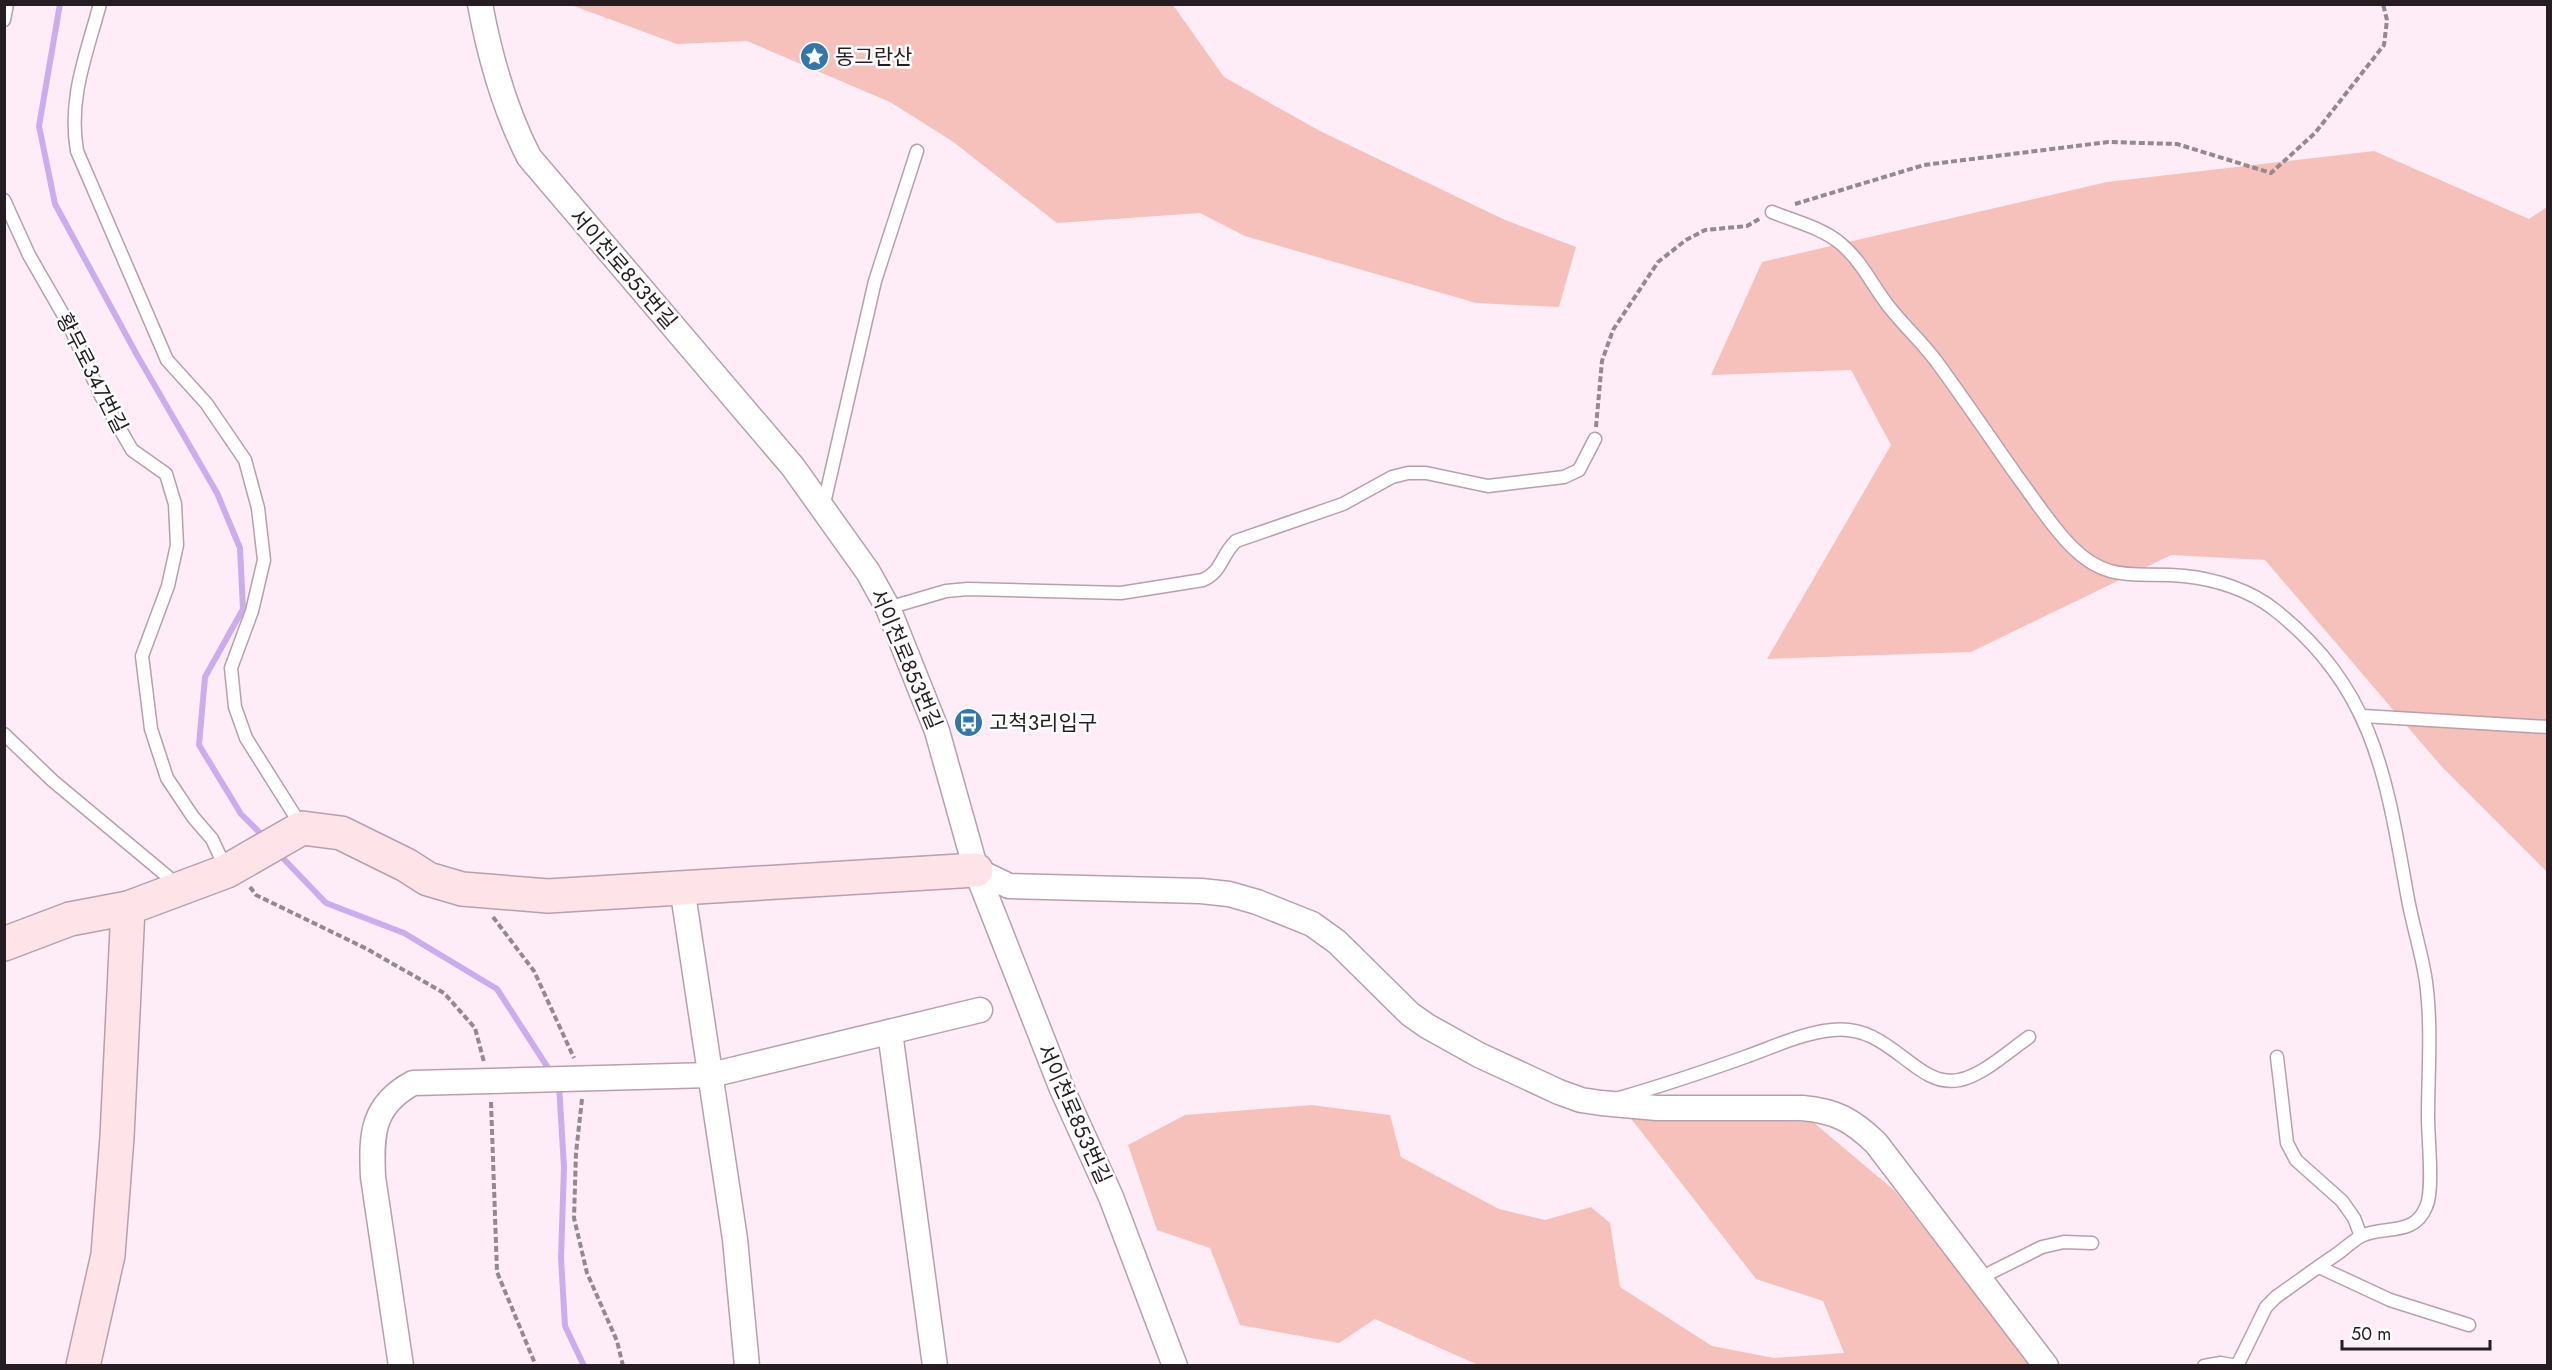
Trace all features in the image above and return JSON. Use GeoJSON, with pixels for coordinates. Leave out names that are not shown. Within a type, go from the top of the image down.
{"type":"FeatureCollection","features":[{"type":"Feature","properties":{"kind":"street","name":"서이천로853번길"},"geometry":{"type":"LineString","coordinates":[[480,4],[504,102],[529,157],[573,212],[756,423],[823,508],[868,572],[888,608],[937,731],[976,870],[1058,1079],[1111,1197],[1175,1365]]}},
{"type":"Feature","properties":{"kind":"street"},"geometry":{"type":"LineString","coordinates":[[4,944],[70,919],[128,908],[177,891],[233,867],[298,830],[341,833],[406,865],[428,879],[472,891],[548,896],[976,870],[1009,886],[1201,891],[1229,894],[1288,913],[1312,924],[1337,942],[1410,1014],[1426,1026],[1479,1055],[1558,1092],[1581,1100],[1657,1108],[1802,1108],[1820,1110],[1851,1121],[1876,1143],[2046,1365]]}},
{"type":"Feature","properties":{"kind":"street"},"geometry":{"type":"LineString","coordinates":[[682,887],[735,1239],[747,1365]]}},
{"type":"Feature","properties":{"kind":"street"},"geometry":{"type":"LineString","coordinates":[[84,1365],[108,1254],[117,1137],[128,908]]}},
{"type":"Feature","properties":{"kind":"street"},"geometry":{"type":"LineString","coordinates":[[401,1365],[373,1177],[372,1150],[378,1116],[394,1093],[413,1083],[711,1075],[980,1010]]}},
{"type":"Feature","properties":{"kind":"street"},"geometry":{"type":"LineString","coordinates":[[890,1032],[935,1365]]}},
{"type":"Feature","properties":{"kind":"lane"},"geometry":{"type":"LineString","coordinates":[[4,20],[7,4]]}},
{"type":"Feature","properties":{"kind":"lane"},"geometry":{"type":"LineString","coordinates":[[100,4],[74,102],[73,126],[77,151],[112,237],[167,360],[206,402],[245,460],[258,508],[264,560],[252,612],[231,668],[235,707],[246,738],[298,830]]}},
{"type":"Feature","properties":{"kind":"lane"},"geometry":{"type":"LineString","coordinates":[[823,508],[875,281],[917,151]]}},
{"type":"Feature","properties":{"kind":"lane","name":"황무로347번길"},"geometry":{"type":"LineString","coordinates":[[4,200],[29,255],[68,323],[101,396],[132,450],[166,474],[175,504],[177,545],[168,586],[142,656],[151,729],[167,778],[193,817],[233,867]]}},
{"type":"Feature","properties":{"kind":"lane"},"geometry":{"type":"LineString","coordinates":[[1772,212],[1836,239],[1855,256],[1905,328],[1936,360],[2051,524],[2091,564],[2111,572],[2140,576],[2183,576],[2214,582],[2238,589],[2271,606],[2306,636],[2332,667],[2363,716],[2392,812],[2408,903],[2426,981],[2429,1022],[2427,1153],[2430,1188],[2427,1207],[2410,1226],[2400,1230],[2361,1236],[2276,1297],[2266,1307],[2236,1365],[2222,1363],[2204,1365]]}},
{"type":"Feature","properties":{"kind":"lane"},"geometry":{"type":"LineString","coordinates":[[888,608],[946,591],[968,589],[1121,593],[1203,580],[1213,576],[1227,549],[1236,541],[1343,504],[1392,477],[1426,473],[1488,486],[1564,477],[1580,470],[1595,439]]}},
{"type":"Feature","properties":{"kind":"lane"},"geometry":{"type":"LineString","coordinates":[[2363,716],[2547,727]]}},
{"type":"Feature","properties":{"kind":"lane"},"geometry":{"type":"LineString","coordinates":[[4,734],[53,781],[167,876],[177,891]]}},
{"type":"Feature","properties":{"kind":"lane"},"geometry":{"type":"LineString","coordinates":[[1601,1103],[1668,1084],[1826,1031],[1848,1029],[1864,1032],[1879,1039],[1926,1074],[1948,1081],[1972,1076],[2029,1037]]}},
{"type":"Feature","properties":{"kind":"lane"},"geometry":{"type":"LineString","coordinates":[[2277,1057],[2287,1143],[2296,1160],[2342,1201],[2354,1218],[2361,1236]]}},
{"type":"Feature","properties":{"kind":"lane"},"geometry":{"type":"LineString","coordinates":[[1980,1278],[2042,1247],[2064,1242],[2092,1243]]}},
{"type":"Feature","properties":{"kind":"lane"},"geometry":{"type":"LineString","coordinates":[[2319,1267],[2390,1300],[2469,1325]]}},
{"type":"Feature","properties":{"kind":"path"},"geometry":{"type":"LineString","coordinates":[[1595,439],[1602,361],[1613,330],[1658,262],[1686,240],[1705,230],[1747,226],[1772,212],[1817,196],[1924,165],[2108,142],[2177,144],[2271,172],[2315,133],[2384,45],[2387,20],[2383,4]]}},
{"type":"Feature","properties":{"kind":"path"},"geometry":{"type":"LineString","coordinates":[[472,891],[534,971],[578,1078],[574,1218],[587,1273],[617,1341],[623,1365]]}},
{"type":"Feature","properties":{"kind":"shaded area"},"geometry":{"type":"Polygon","coordinates":[[[571,5],[1173,5],[1224,77],[1320,131],[1505,220],[1576,247],[1559,307],[1476,303],[1245,236],[1200,213],[1057,223],[952,141],[890,102],[747,41],[677,44],[571,5]]]}},
{"type":"Feature","properties":{"kind":"shaded area"},"geometry":{"type":"Polygon","coordinates":[[[2374,151],[2529,219],[2547,207],[2547,872],[2442,767],[2265,560],[2171,555],[1971,652],[1767,659],[1891,445],[1851,370],[1711,375],[1762,262],[2107,182],[2374,151]]]}},
{"type":"Feature","properties":{"kind":"shaded area"},"geometry":{"type":"Polygon","coordinates":[[[1311,1105],[1390,1115],[1401,1157],[1499,1209],[1545,1220],[1591,1207],[1610,1223],[1620,1287],[1712,1346],[1774,1358],[1844,1353],[1823,1301],[1756,1279],[1629,1116],[1813,1122],[1895,1191],[2030,1365],[1478,1365],[1375,1319],[1339,1343],[1240,1325],[1210,1248],[1157,1230],[1128,1145],[1185,1115],[1311,1105]]]}},
{"type":"Feature","properties":{"kind":"waterway"},"geometry":{"type":"LineString","coordinates":[[60,4],[39,126],[55,204],[137,355],[217,493],[240,548],[243,609],[205,677],[199,745],[241,814],[264,837]]}},
{"type":"Feature","properties":{"kind":"waterway"},"geometry":{"type":"LineString","coordinates":[[279,854],[326,903],[404,933],[497,989],[552,1074]]}},
{"type":"Feature","properties":{"kind":"waterway"},"geometry":{"type":"LineString","coordinates":[[559,1085],[564,1167],[561,1258],[565,1326],[584,1366]]}},
{"type":"Feature","properties":{"kind":"place","name":"동그란산"},"geometry":{"type":"Point","coordinates":[814,57]}},
{"type":"Feature","properties":{"kind":"place","name":"고척3리입구"},"geometry":{"type":"Point","coordinates":[968,723]}}]}
